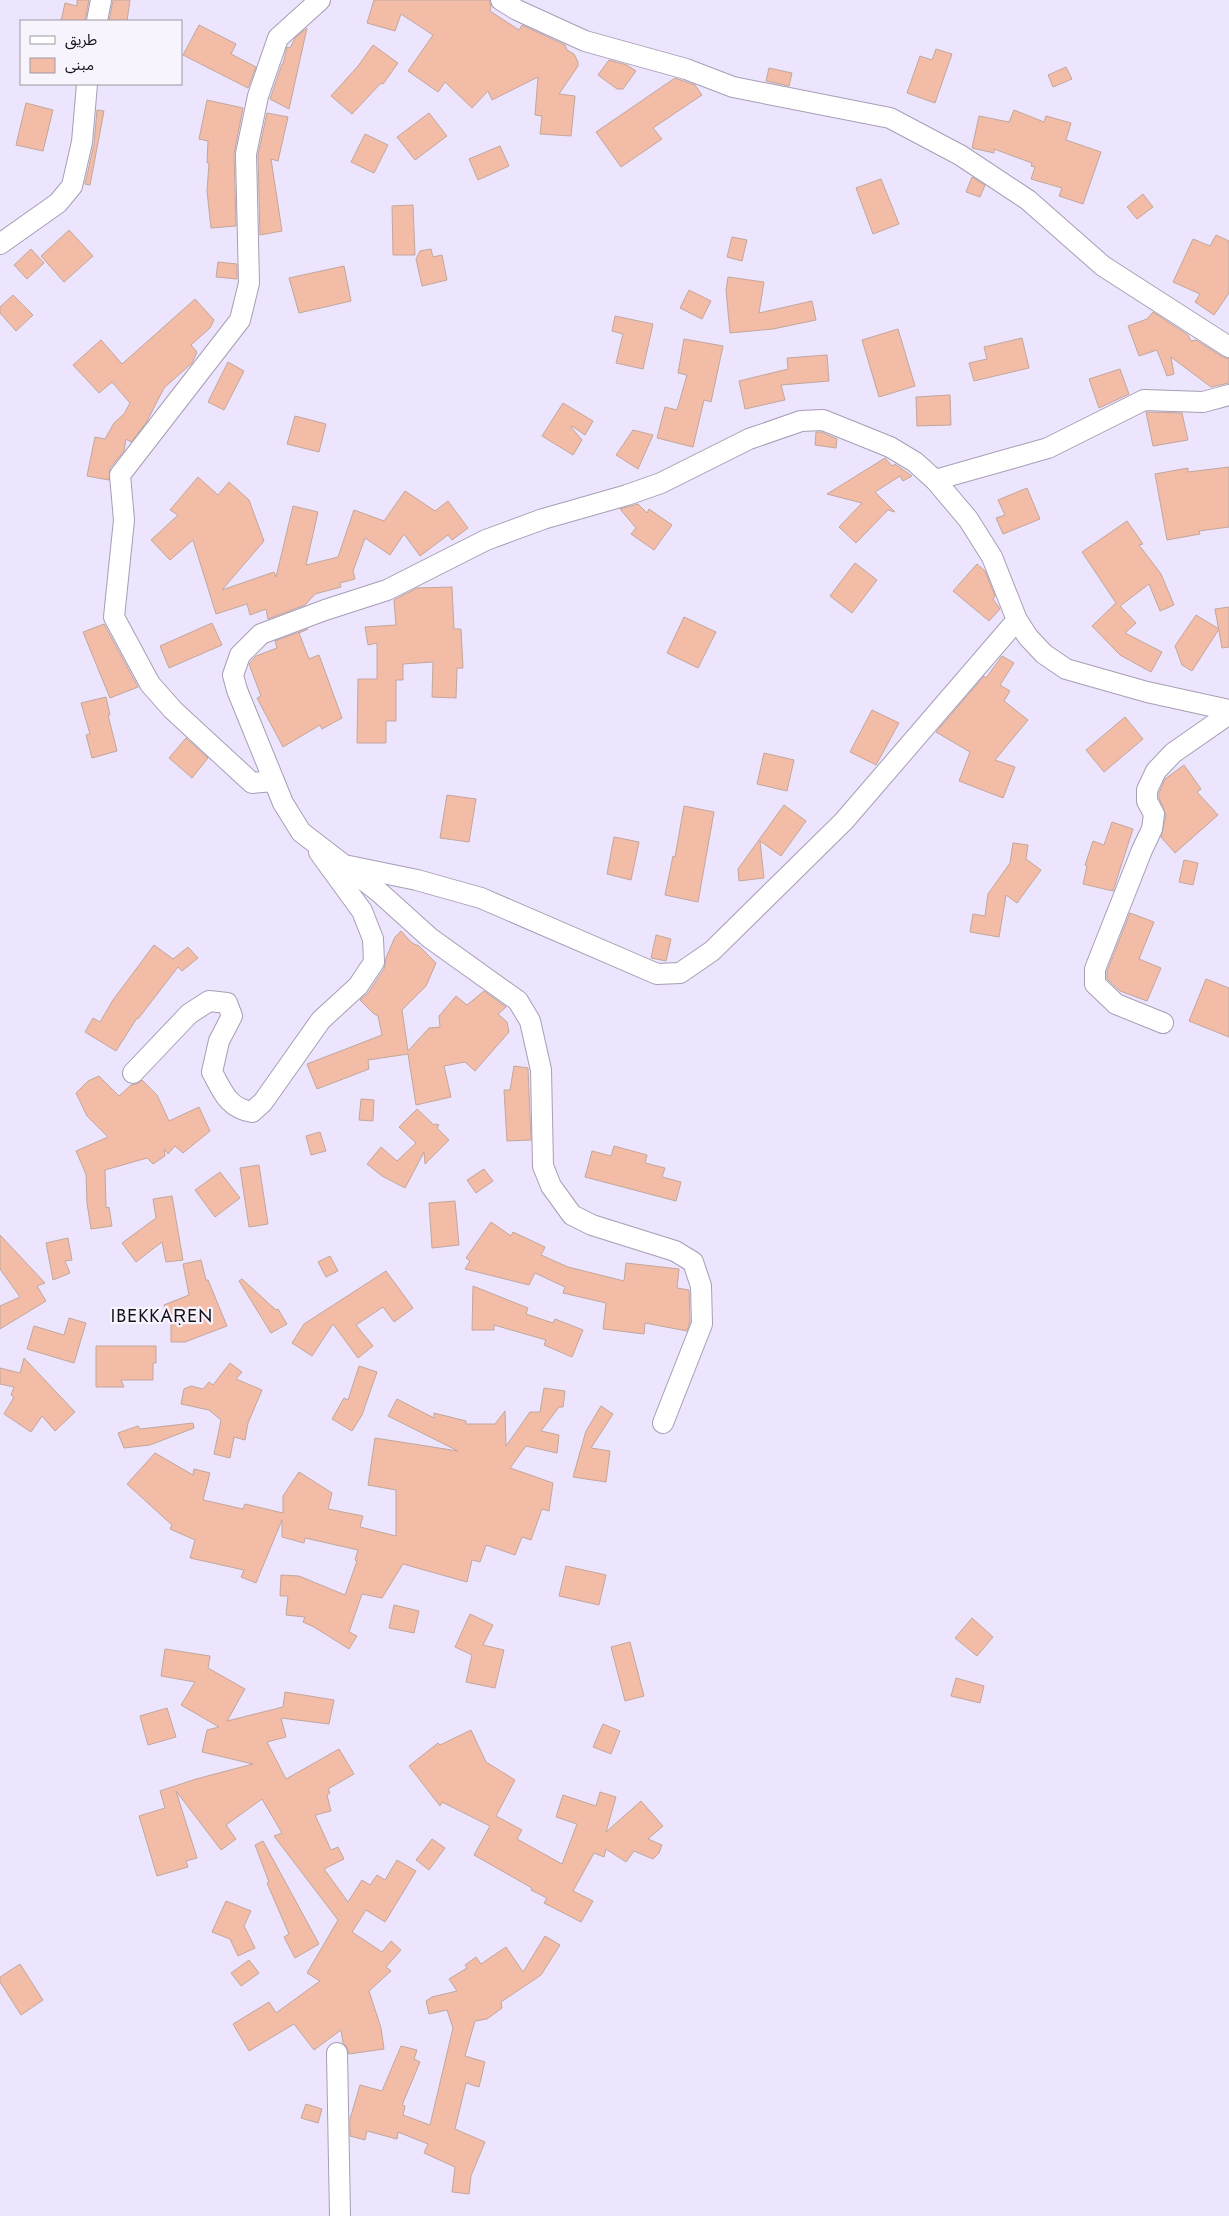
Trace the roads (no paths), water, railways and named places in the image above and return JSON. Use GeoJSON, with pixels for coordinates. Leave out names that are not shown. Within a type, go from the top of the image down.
{"type":"FeatureCollection","features":[{"type":"Feature","properties":{"kind":"street"},"geometry":{"type":"LineString","coordinates":[[97,20],[101,0]]}},
{"type":"Feature","properties":{"kind":"street"},"geometry":{"type":"LineString","coordinates":[[274,781],[252,783],[173,710],[150,684],[114,617],[124,520],[120,475],[240,320],[249,284],[246,154],[258,96],[278,38],[320,0]]}},
{"type":"Feature","properties":{"kind":"street"},"geometry":{"type":"LineString","coordinates":[[502,0],[517,10],[585,40],[686,69],[733,88],[890,118],[960,156],[1028,200],[1103,266],[1229,348]]}},
{"type":"Feature","properties":{"kind":"street"},"geometry":{"type":"LineString","coordinates":[[0,244],[58,202],[72,186],[82,142],[87,85]]}},
{"type":"Feature","properties":{"kind":"street"},"geometry":{"type":"LineString","coordinates":[[935,480],[1048,448],[1144,400],[1203,402],[1229,395]]}},
{"type":"Feature","properties":{"kind":"street"},"geometry":{"type":"LineString","coordinates":[[663,1423],[702,1324],[701,1286],[693,1262],[676,1251],[592,1225],[572,1215],[552,1186],[543,1166],[541,1070],[530,1021],[518,1000],[430,938],[379,892],[301,832],[282,803],[233,675],[240,655],[261,634],[387,590],[486,540],[543,518],[627,495],[661,483],[749,439],[801,421],[823,420],[890,447],[916,462],[935,480],[968,519],[992,557],[1017,620],[1028,637],[1044,654],[1066,669],[1147,692],[1229,710]]}},
{"type":"Feature","properties":{"kind":"street"},"geometry":{"type":"LineString","coordinates":[[343,864],[416,880],[481,898],[657,974],[680,974],[712,951],[844,821],[1017,620]]}},
{"type":"Feature","properties":{"kind":"street"},"geometry":{"type":"LineString","coordinates":[[1163,1023],[1116,1004],[1095,984],[1095,969],[1152,829],[1154,814],[1147,802],[1147,790],[1156,771],[1173,753],[1229,714]]}},
{"type":"Feature","properties":{"kind":"street"},"geometry":{"type":"LineString","coordinates":[[133,1073],[189,1014],[209,1001],[227,1003],[232,1016],[219,1041],[212,1072],[225,1097],[239,1110],[252,1112],[263,1102],[321,1020],[358,986],[374,962],[373,938],[362,911],[333,874],[311,840]]}},
{"type":"Feature","properties":{"kind":"street"},"geometry":{"type":"LineString","coordinates":[[337,2053],[340,2216]]}},
{"type":"Feature","properties":{"kind":"district","name":"IBEKKAṚEN"},"geometry":{"type":"Point","coordinates":[162,1316]}}]}
